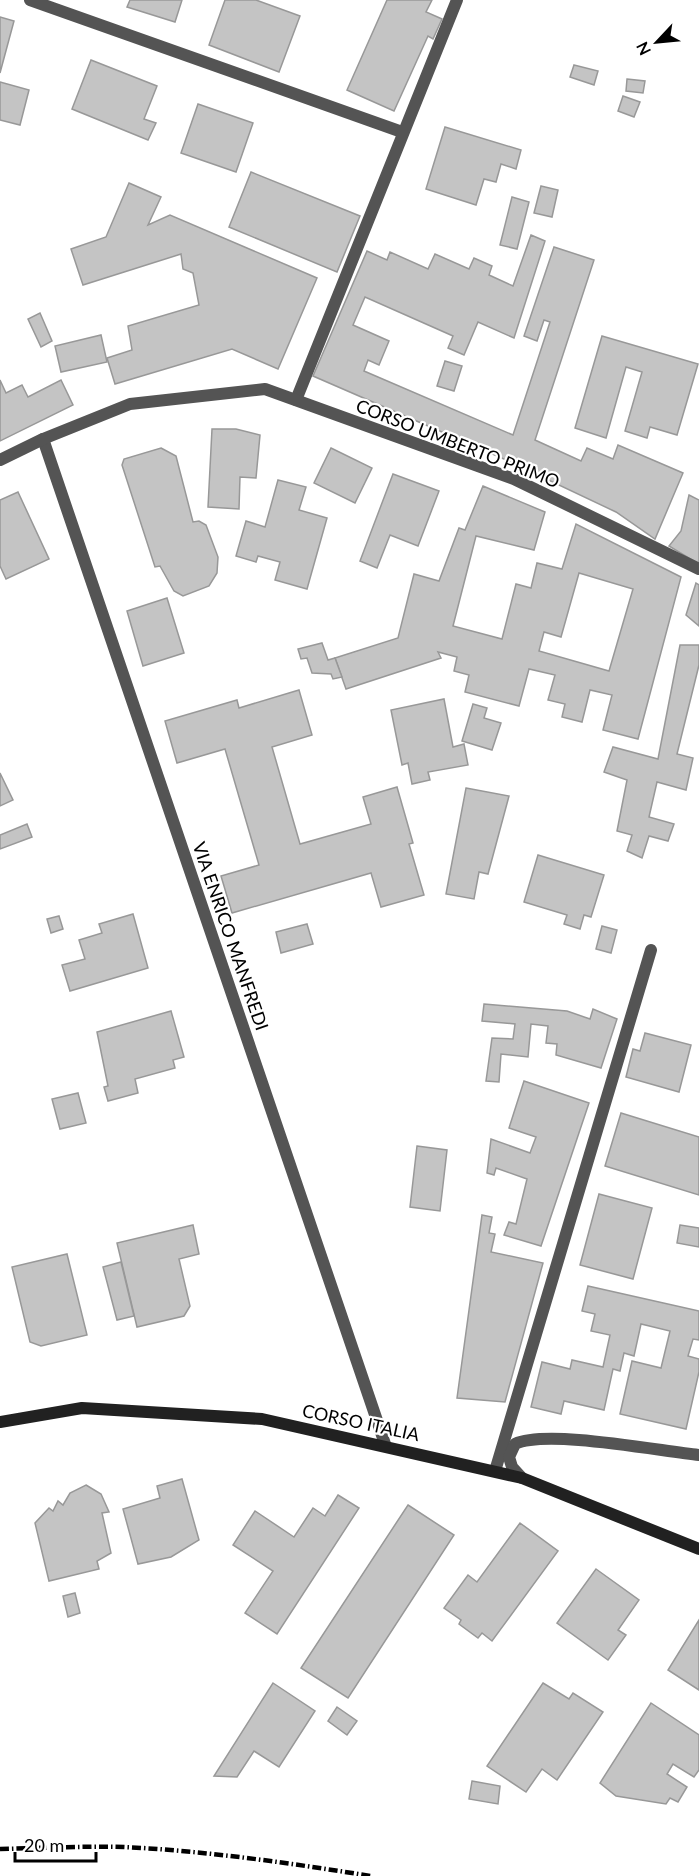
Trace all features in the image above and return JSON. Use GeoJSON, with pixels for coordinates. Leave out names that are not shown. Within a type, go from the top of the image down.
{"type":"FeatureCollection","features":[{"type":"Feature","properties":{"kind":"main road","name":"CORSO ITALIA"},"geometry":{"type":"LineString","coordinates":[[0,1422],[82,1408],[262,1419],[385,1444],[522,1478],[699,1549]]}},
{"type":"Feature","properties":{"kind":"street"},"geometry":{"type":"LineString","coordinates":[[30,0],[402,132]]}},
{"type":"Feature","properties":{"kind":"street"},"geometry":{"type":"LineString","coordinates":[[296,400],[457,0]]}},
{"type":"Feature","properties":{"kind":"street","name":"CORSO UMBERTO PRIMO"},"geometry":{"type":"LineString","coordinates":[[43,439],[129,405],[265,389],[514,479],[699,569]]}},
{"type":"Feature","properties":{"kind":"street"},"geometry":{"type":"LineString","coordinates":[[0,460],[43,439]]}},
{"type":"Feature","properties":{"kind":"street","name":"VIA ENRICO MANFREDI"},"geometry":{"type":"LineString","coordinates":[[43,439],[385,1444]]}},
{"type":"Feature","properties":{"kind":"street"},"geometry":{"type":"LineString","coordinates":[[495,1471],[651,950]]}},
{"type":"Feature","properties":{"kind":"street"},"geometry":{"type":"LineString","coordinates":[[522,1478],[512,1467],[509,1457],[515,1444],[525,1439],[563,1439],[699,1455]]}},
{"type":"Feature","properties":{"kind":"building"},"geometry":{"type":"Polygon","coordinates":[[[130,0],[182,0],[175,22],[127,7],[130,0]]]}},
{"type":"Feature","properties":{"kind":"building"},"geometry":{"type":"Polygon","coordinates":[[[225,0],[256,0],[300,16],[279,72],[209,45],[225,0]]]}},
{"type":"Feature","properties":{"kind":"building"},"geometry":{"type":"Polygon","coordinates":[[[387,0],[432,0],[426,12],[442,19],[433,39],[428,36],[394,111],[347,90],[387,0]]]}},
{"type":"Feature","properties":{"kind":"building"},"geometry":{"type":"Polygon","coordinates":[[[0,17],[14,21],[0,73],[0,17]]]}},
{"type":"Feature","properties":{"kind":"building"},"geometry":{"type":"Polygon","coordinates":[[[91,60],[157,86],[144,119],[156,123],[148,140],[72,109],[91,60]]]}},
{"type":"Feature","properties":{"kind":"building"},"geometry":{"type":"Polygon","coordinates":[[[574,65],[598,71],[594,85],[570,77],[574,65]]]}},
{"type":"Feature","properties":{"kind":"building"},"geometry":{"type":"Polygon","coordinates":[[[627,79],[645,81],[643,93],[626,91],[627,79]]]}},
{"type":"Feature","properties":{"kind":"building"},"geometry":{"type":"Polygon","coordinates":[[[0,82],[29,90],[20,125],[0,120],[0,82]]]}},
{"type":"Feature","properties":{"kind":"building"},"geometry":{"type":"Polygon","coordinates":[[[623,96],[640,102],[634,117],[618,111],[623,96]]]}},
{"type":"Feature","properties":{"kind":"building"},"geometry":{"type":"Polygon","coordinates":[[[198,104],[253,123],[236,172],[181,153],[198,104]]]}},
{"type":"Feature","properties":{"kind":"building"},"geometry":{"type":"Polygon","coordinates":[[[445,127],[521,150],[516,169],[501,164],[496,182],[484,179],[476,205],[426,189],[445,127]]]}},
{"type":"Feature","properties":{"kind":"building"},"geometry":{"type":"Polygon","coordinates":[[[251,172],[360,216],[337,272],[229,227],[251,172]]]}},
{"type":"Feature","properties":{"kind":"building"},"geometry":{"type":"Polygon","coordinates":[[[129,183],[161,197],[148,225],[170,215],[317,278],[278,369],[232,349],[115,384],[107,358],[132,350],[128,326],[199,305],[193,273],[183,269],[181,254],[83,285],[71,249],[106,237],[129,183]]]}},
{"type":"Feature","properties":{"kind":"building"},"geometry":{"type":"Polygon","coordinates":[[[541,186],[558,190],[552,217],[534,213],[541,186]]]}},
{"type":"Feature","properties":{"kind":"building"},"geometry":{"type":"Polygon","coordinates":[[[512,197],[529,202],[517,249],[500,245],[512,197]]]}},
{"type":"Feature","properties":{"kind":"building"},"geometry":{"type":"Polygon","coordinates":[[[531,235],[545,241],[514,338],[478,322],[464,355],[448,348],[453,336],[365,297],[353,325],[389,341],[379,365],[368,360],[364,371],[513,435],[550,322],[544,320],[537,341],[524,336],[554,247],[594,260],[535,440],[581,461],[587,448],[613,459],[618,445],[683,473],[655,539],[616,512],[504,459],[313,376],[367,251],[387,260],[390,252],[428,269],[435,254],[469,269],[474,258],[492,266],[489,275],[513,286],[531,235]]]}},
{"type":"Feature","properties":{"kind":"building"},"geometry":{"type":"Polygon","coordinates":[[[40,313],[52,341],[41,347],[28,319],[40,313]]]}},
{"type":"Feature","properties":{"kind":"building"},"geometry":{"type":"Polygon","coordinates":[[[101,335],[107,362],[61,372],[55,346],[101,335]]]}},
{"type":"Feature","properties":{"kind":"building"},"geometry":{"type":"Polygon","coordinates":[[[602,336],[698,364],[677,435],[650,427],[647,438],[625,431],[642,372],[626,367],[606,438],[575,428],[602,336]]]}},
{"type":"Feature","properties":{"kind":"building"},"geometry":{"type":"Polygon","coordinates":[[[445,361],[462,366],[454,391],[437,386],[445,361]]]}},
{"type":"Feature","properties":{"kind":"building"},"geometry":{"type":"Polygon","coordinates":[[[0,380],[6,393],[22,385],[28,397],[61,380],[73,405],[0,441],[0,380]]]}},
{"type":"Feature","properties":{"kind":"building"},"geometry":{"type":"Polygon","coordinates":[[[212,429],[236,429],[260,435],[256,478],[240,477],[239,509],[208,507],[212,429]]]}},
{"type":"Feature","properties":{"kind":"building"},"geometry":{"type":"Polygon","coordinates":[[[161,448],[176,456],[193,522],[199,521],[206,525],[218,557],[217,573],[209,586],[183,596],[174,591],[160,566],[155,567],[122,465],[124,459],[161,448]]]}},
{"type":"Feature","properties":{"kind":"building"},"geometry":{"type":"Polygon","coordinates":[[[331,448],[372,468],[355,503],[314,483],[331,448]]]}},
{"type":"Feature","properties":{"kind":"building"},"geometry":{"type":"Polygon","coordinates":[[[393,474],[439,491],[418,546],[390,535],[377,568],[360,561],[393,474]]]}},
{"type":"Feature","properties":{"kind":"building"},"geometry":{"type":"Polygon","coordinates":[[[278,480],[306,487],[299,510],[327,518],[307,589],[275,580],[280,562],[258,556],[256,562],[236,556],[246,521],[265,527],[278,480]]]}},
{"type":"Feature","properties":{"kind":"building"},"geometry":{"type":"Polygon","coordinates":[[[483,486],[545,512],[534,550],[476,536],[453,626],[502,639],[516,584],[531,588],[537,563],[562,569],[576,524],[681,577],[638,739],[603,730],[612,695],[590,690],[582,722],[562,717],[565,704],[548,700],[555,675],[529,669],[519,706],[465,692],[469,675],[454,671],[457,657],[438,652],[441,658],[346,689],[335,658],[398,638],[414,574],[439,581],[459,528],[465,530],[483,486]],[[579,573],[561,637],[544,632],[539,651],[609,671],[633,589],[579,573]]]}},
{"type":"Feature","properties":{"kind":"building"},"geometry":{"type":"Polygon","coordinates":[[[18,492],[49,559],[6,579],[0,566],[0,500],[18,492]]]}},
{"type":"Feature","properties":{"kind":"building"},"geometry":{"type":"Polygon","coordinates":[[[689,495],[699,500],[699,564],[669,546],[681,531],[689,495]]]}},
{"type":"Feature","properties":{"kind":"building"},"geometry":{"type":"Polygon","coordinates":[[[696,583],[699,585],[699,626],[686,615],[696,583]]]}},
{"type":"Feature","properties":{"kind":"building"},"geometry":{"type":"Polygon","coordinates":[[[167,598],[184,653],[143,666],[127,611],[167,598]]]}},
{"type":"Feature","properties":{"kind":"building"},"geometry":{"type":"Polygon","coordinates":[[[322,643],[328,660],[335,658],[342,677],[333,679],[331,674],[312,673],[307,658],[301,659],[298,649],[322,643]]]}},
{"type":"Feature","properties":{"kind":"building"},"geometry":{"type":"Polygon","coordinates":[[[680,645],[699,645],[699,665],[677,754],[693,758],[686,790],[657,782],[649,817],[674,824],[668,841],[649,836],[642,858],[627,851],[632,835],[617,831],[627,780],[604,772],[613,747],[658,759],[680,645]]]}},
{"type":"Feature","properties":{"kind":"building"},"geometry":{"type":"Polygon","coordinates":[[[299,690],[312,735],[272,747],[300,844],[371,824],[363,797],[397,787],[413,843],[409,844],[424,895],[381,907],[371,873],[232,913],[221,876],[259,865],[225,749],[177,763],[165,721],[237,700],[239,708],[299,690]]]}},
{"type":"Feature","properties":{"kind":"building"},"geometry":{"type":"Polygon","coordinates":[[[444,699],[453,747],[464,744],[468,765],[428,772],[430,780],[412,784],[408,763],[402,765],[391,710],[444,699]]]}},
{"type":"Feature","properties":{"kind":"building"},"geometry":{"type":"Polygon","coordinates":[[[473,704],[487,708],[484,718],[501,723],[492,750],[462,741],[473,704]]]}},
{"type":"Feature","properties":{"kind":"building"},"geometry":{"type":"Polygon","coordinates":[[[0,773],[13,800],[0,806],[0,773]]]}},
{"type":"Feature","properties":{"kind":"building"},"geometry":{"type":"Polygon","coordinates":[[[466,788],[509,796],[488,874],[479,872],[474,899],[446,894],[466,788]]]}},
{"type":"Feature","properties":{"kind":"building"},"geometry":{"type":"Polygon","coordinates":[[[27,824],[32,837],[0,849],[0,835],[27,824]]]}},
{"type":"Feature","properties":{"kind":"building"},"geometry":{"type":"Polygon","coordinates":[[[538,855],[604,875],[591,917],[584,915],[580,929],[564,924],[567,915],[524,902],[538,855]]]}},
{"type":"Feature","properties":{"kind":"building"},"geometry":{"type":"Polygon","coordinates":[[[133,914],[148,968],[70,991],[62,965],[85,959],[79,940],[102,933],[99,924],[133,914]]]}},
{"type":"Feature","properties":{"kind":"building"},"geometry":{"type":"Polygon","coordinates":[[[59,916],[63,929],[51,933],[47,919],[59,916]]]}},
{"type":"Feature","properties":{"kind":"building"},"geometry":{"type":"Polygon","coordinates":[[[307,924],[313,944],[281,953],[276,932],[307,924]]]}},
{"type":"Feature","properties":{"kind":"building"},"geometry":{"type":"Polygon","coordinates":[[[602,926],[617,930],[611,953],[596,949],[602,926]]]}},
{"type":"Feature","properties":{"kind":"building"},"geometry":{"type":"Polygon","coordinates":[[[484,1004],[567,1011],[590,1019],[593,1009],[617,1019],[601,1068],[556,1055],[557,1044],[546,1043],[548,1026],[531,1024],[528,1057],[501,1054],[499,1082],[486,1081],[492,1038],[513,1039],[515,1024],[482,1021],[484,1004]]]}},
{"type":"Feature","properties":{"kind":"building"},"geometry":{"type":"Polygon","coordinates":[[[171,1011],[184,1057],[173,1060],[175,1068],[135,1079],[138,1093],[108,1101],[104,1087],[108,1086],[97,1032],[171,1011]]]}},
{"type":"Feature","properties":{"kind":"building"},"geometry":{"type":"Polygon","coordinates":[[[645,1033],[691,1045],[679,1092],[626,1077],[633,1049],[640,1051],[645,1033]]]}},
{"type":"Feature","properties":{"kind":"building"},"geometry":{"type":"Polygon","coordinates":[[[524,1081],[589,1103],[541,1246],[504,1235],[509,1222],[516,1224],[527,1179],[496,1168],[494,1175],[487,1173],[491,1139],[530,1153],[536,1137],[509,1128],[524,1081]]]}},
{"type":"Feature","properties":{"kind":"building"},"geometry":{"type":"Polygon","coordinates":[[[78,1093],[86,1123],[60,1129],[52,1099],[78,1093]]]}},
{"type":"Feature","properties":{"kind":"building"},"geometry":{"type":"Polygon","coordinates":[[[621,1113],[699,1137],[699,1195],[605,1166],[621,1113]]]}},
{"type":"Feature","properties":{"kind":"building"},"geometry":{"type":"Polygon","coordinates":[[[417,1146],[447,1150],[440,1211],[410,1207],[417,1146]]]}},
{"type":"Feature","properties":{"kind":"building"},"geometry":{"type":"Polygon","coordinates":[[[599,1194],[652,1208],[633,1279],[580,1265],[599,1194]]]}},
{"type":"Feature","properties":{"kind":"building"},"geometry":{"type":"Polygon","coordinates":[[[482,1215],[492,1217],[489,1233],[495,1234],[491,1252],[543,1263],[505,1402],[457,1398],[482,1215]]]}},
{"type":"Feature","properties":{"kind":"building"},"geometry":{"type":"Polygon","coordinates":[[[193,1225],[199,1254],[179,1259],[190,1306],[184,1316],[137,1327],[117,1243],[193,1225]]]}},
{"type":"Feature","properties":{"kind":"building"},"geometry":{"type":"Polygon","coordinates":[[[680,1225],[699,1228],[699,1247],[677,1243],[680,1225]]]}},
{"type":"Feature","properties":{"kind":"building"},"geometry":{"type":"Polygon","coordinates":[[[67,1254],[87,1335],[41,1346],[30,1342],[12,1267],[67,1254]]]}},
{"type":"Feature","properties":{"kind":"building"},"geometry":{"type":"Polygon","coordinates":[[[121,1262],[134,1316],[117,1320],[103,1267],[121,1262]]]}},
{"type":"Feature","properties":{"kind":"building"},"geometry":{"type":"Polygon","coordinates":[[[588,1286],[699,1311],[699,1340],[693,1339],[688,1356],[699,1359],[699,1372],[686,1429],[620,1414],[632,1361],[661,1368],[670,1331],[641,1324],[634,1356],[624,1353],[620,1371],[613,1369],[604,1410],[564,1401],[561,1414],[531,1407],[542,1362],[570,1369],[572,1360],[603,1367],[610,1335],[591,1331],[595,1314],[582,1311],[588,1286]]]}},
{"type":"Feature","properties":{"kind":"building"},"geometry":{"type":"Polygon","coordinates":[[[182,1479],[199,1540],[171,1557],[138,1564],[123,1509],[160,1498],[157,1486],[182,1479]]]}},
{"type":"Feature","properties":{"kind":"building"},"geometry":{"type":"Polygon","coordinates":[[[86,1485],[101,1494],[109,1512],[102,1513],[111,1553],[97,1561],[99,1569],[49,1581],[35,1523],[49,1508],[53,1511],[58,1501],[63,1505],[70,1493],[86,1485]]]}},
{"type":"Feature","properties":{"kind":"building"},"geometry":{"type":"Polygon","coordinates":[[[338,1495],[359,1508],[277,1634],[245,1613],[273,1571],[233,1545],[255,1511],[294,1537],[313,1508],[325,1516],[338,1495]]]}},
{"type":"Feature","properties":{"kind":"building"},"geometry":{"type":"Polygon","coordinates":[[[408,1505],[454,1535],[348,1698],[301,1668],[408,1505]]]}},
{"type":"Feature","properties":{"kind":"building"},"geometry":{"type":"Polygon","coordinates":[[[520,1523],[558,1551],[492,1641],[482,1633],[478,1638],[459,1624],[461,1620],[444,1608],[468,1575],[477,1582],[520,1523]]]}},
{"type":"Feature","properties":{"kind":"building"},"geometry":{"type":"Polygon","coordinates":[[[596,1569],[639,1600],[618,1630],[626,1635],[608,1660],[557,1623],[596,1569]]]}},
{"type":"Feature","properties":{"kind":"building"},"geometry":{"type":"Polygon","coordinates":[[[75,1593],[80,1613],[68,1617],[63,1596],[75,1593]]]}},
{"type":"Feature","properties":{"kind":"building"},"geometry":{"type":"Polygon","coordinates":[[[699,1620],[699,1690],[668,1670],[699,1620]]]}},
{"type":"Feature","properties":{"kind":"building"},"geometry":{"type":"Polygon","coordinates":[[[273,1683],[315,1711],[279,1767],[254,1751],[237,1777],[214,1776],[273,1683]]]}},
{"type":"Feature","properties":{"kind":"building"},"geometry":{"type":"Polygon","coordinates":[[[543,1683],[569,1699],[573,1693],[603,1712],[557,1780],[542,1769],[526,1792],[487,1766],[543,1683]]]}},
{"type":"Feature","properties":{"kind":"building"},"geometry":{"type":"Polygon","coordinates":[[[651,1703],[699,1735],[699,1770],[694,1777],[673,1764],[667,1774],[687,1787],[678,1802],[670,1798],[666,1804],[616,1796],[600,1783],[651,1703]]]}},
{"type":"Feature","properties":{"kind":"building"},"geometry":{"type":"Polygon","coordinates":[[[337,1707],[357,1721],[347,1735],[328,1721],[337,1707]]]}},
{"type":"Feature","properties":{"kind":"building"},"geometry":{"type":"Polygon","coordinates":[[[472,1781],[500,1786],[498,1804],[469,1799],[472,1781]]]}},
{"type":"Feature","properties":{"kind":"railway"},"geometry":{"type":"LineString","coordinates":[[0,1849],[124,1847],[186,1851],[371,1876]]}}]}
